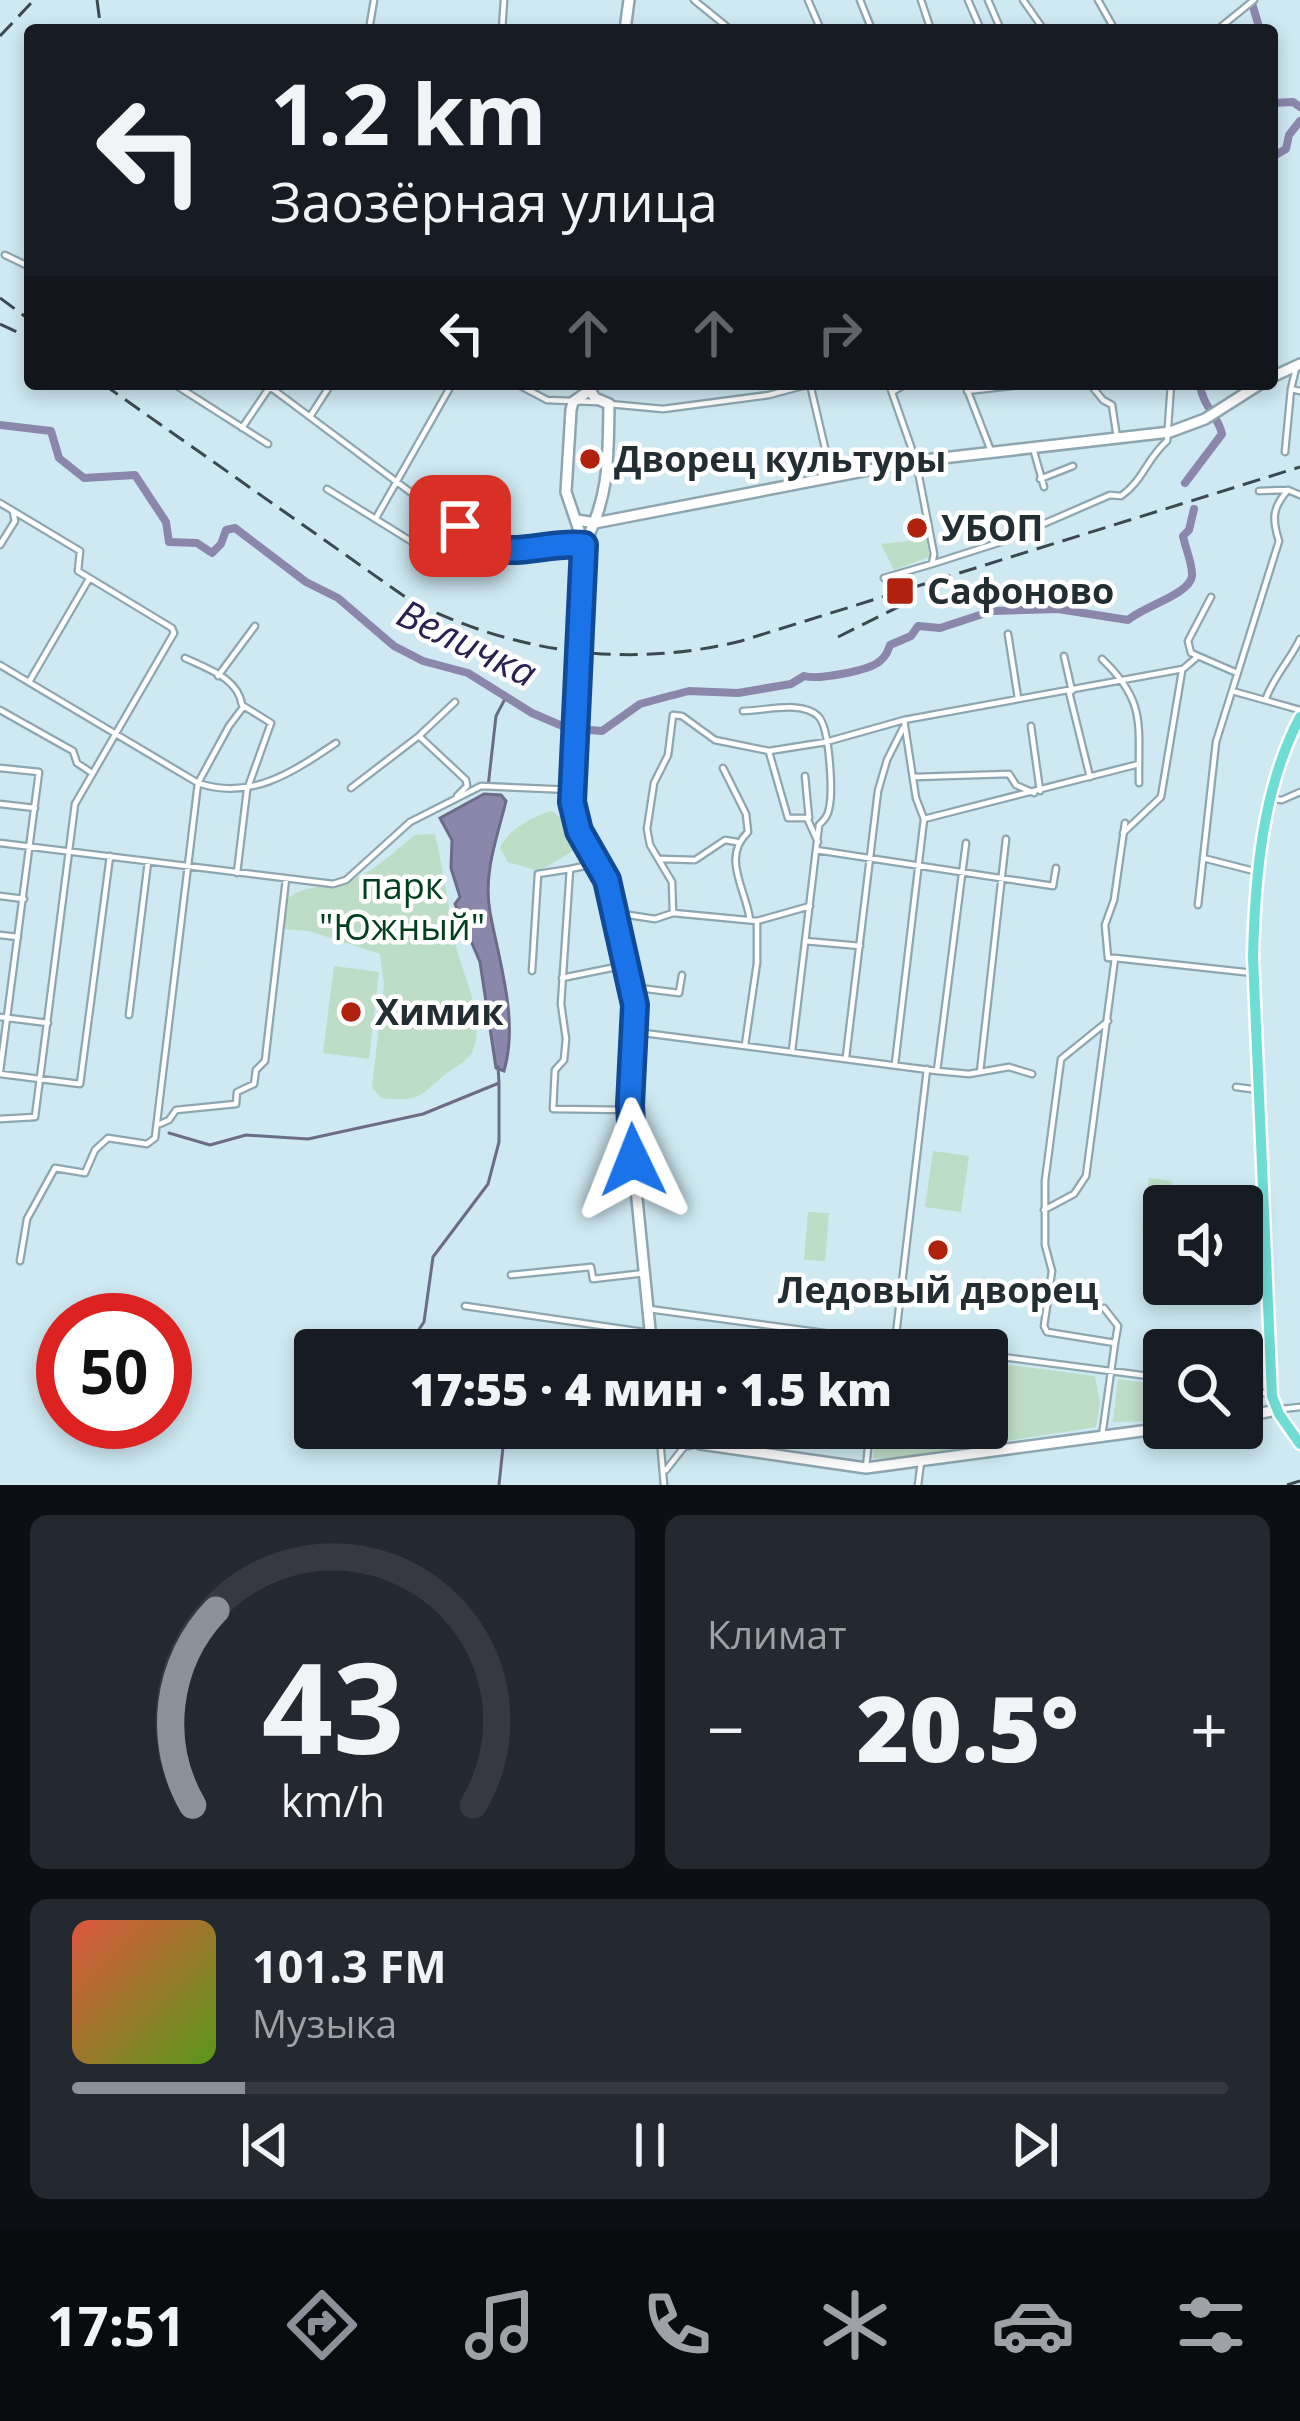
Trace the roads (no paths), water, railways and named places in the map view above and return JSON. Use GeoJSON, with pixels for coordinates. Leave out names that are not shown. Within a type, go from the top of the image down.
{"type":"FeatureCollection","features":[{"type":"Feature","properties":{"kind":"main road"},"geometry":{"type":"LineString","coordinates":[[587,390],[573,402],[566,492],[584,545],[573,816],[600,863],[632,987],[636,1033],[630,1110],[650,1329]]}},
{"type":"Feature","properties":{"kind":"main road"},"geometry":{"type":"LineString","coordinates":[[584,545],[604,500],[609,404],[595,398],[591,390]]}},
{"type":"Feature","properties":{"kind":"main road"},"geometry":{"type":"LineString","coordinates":[[577,520],[596,523],[916,461],[1170,432],[1205,419],[1250,390]]}},
{"type":"Feature","properties":{"kind":"main road"},"geometry":{"type":"LineString","coordinates":[[604,500],[608,514],[624,518]]}},
{"type":"Feature","properties":{"kind":"main road"},"geometry":{"type":"LineString","coordinates":[[1299,719],[1270,799],[1259,873],[1253,973],[1272,1394],[1276,1410],[1300,1444]]}},
{"type":"Feature","properties":{"kind":"main road"},"geometry":{"type":"LineString","coordinates":[[1263,1413],[1276,1410]]}},
{"type":"Feature","properties":{"kind":"main road"},"geometry":{"type":"LineString","coordinates":[[735,1449],[866,1468],[1143,1431]]}},
{"type":"Feature","properties":{"kind":"street"},"geometry":{"type":"LineString","coordinates":[[694,0],[724,24]]}},
{"type":"Feature","properties":{"kind":"street"},"geometry":{"type":"LineString","coordinates":[[1224,24],[1252,2]]}},
{"type":"Feature","properties":{"kind":"street"},"geometry":{"type":"LineString","coordinates":[[5,255],[24,264]]}},
{"type":"Feature","properties":{"kind":"street"},"geometry":{"type":"LineString","coordinates":[[1286,452],[1298,364]]}},
{"type":"Feature","properties":{"kind":"street"},"geometry":{"type":"LineString","coordinates":[[1291,389],[1300,391]]}},
{"type":"Feature","properties":{"kind":"street"},"geometry":{"type":"LineString","coordinates":[[183,390],[268,444]]}},
{"type":"Feature","properties":{"kind":"street"},"geometry":{"type":"LineString","coordinates":[[242,428],[265,390]]}},
{"type":"Feature","properties":{"kind":"street"},"geometry":{"type":"LineString","coordinates":[[275,390],[449,521],[476,530],[482,544],[514,551],[548,543],[584,545]]}},
{"type":"Feature","properties":{"kind":"street"},"geometry":{"type":"LineString","coordinates":[[310,416],[327,390]]}},
{"type":"Feature","properties":{"kind":"street"},"geometry":{"type":"LineString","coordinates":[[376,518],[448,390]]}},
{"type":"Feature","properties":{"kind":"street"},"geometry":{"type":"LineString","coordinates":[[529,390],[548,400],[663,409],[788,390]]}},
{"type":"Feature","properties":{"kind":"street"},"geometry":{"type":"LineString","coordinates":[[811,390],[832,478]]}},
{"type":"Feature","properties":{"kind":"street"},"geometry":{"type":"LineString","coordinates":[[892,390],[916,461],[933,545],[932,564]]}},
{"type":"Feature","properties":{"kind":"street"},"geometry":{"type":"LineString","coordinates":[[967,390],[991,453]]}},
{"type":"Feature","properties":{"kind":"street"},"geometry":{"type":"LineString","coordinates":[[1095,390],[1112,405],[1117,438]]}},
{"type":"Feature","properties":{"kind":"street"},"geometry":{"type":"LineString","coordinates":[[884,578],[1004,542],[1110,495],[1121,496],[1167,441],[1172,390]]}},
{"type":"Feature","properties":{"kind":"street"},"geometry":{"type":"LineString","coordinates":[[1033,448],[1044,487]]}},
{"type":"Feature","properties":{"kind":"street"},"geometry":{"type":"LineString","coordinates":[[1040,479],[1072,466]]}},
{"type":"Feature","properties":{"kind":"street"},"geometry":{"type":"LineString","coordinates":[[327,489],[448,564]]}},
{"type":"Feature","properties":{"kind":"street"},"geometry":{"type":"LineString","coordinates":[[1259,490],[1300,495]]}},
{"type":"Feature","properties":{"kind":"street"},"geometry":{"type":"LineString","coordinates":[[1198,905],[1216,742],[1279,541],[1273,522],[1275,504],[1288,490]]}},
{"type":"Feature","properties":{"kind":"street"},"geometry":{"type":"LineString","coordinates":[[0,503],[80,551],[78,571],[174,633],[75,804],[34,1117],[0,1119]]}},
{"type":"Feature","properties":{"kind":"street"},"geometry":{"type":"LineString","coordinates":[[0,544],[15,521],[14,512]]}},
{"type":"Feature","properties":{"kind":"street"},"geometry":{"type":"LineString","coordinates":[[28,682],[89,579]]}},
{"type":"Feature","properties":{"kind":"street"},"geometry":{"type":"LineString","coordinates":[[1196,658],[1187,641],[1211,597]]}},
{"type":"Feature","properties":{"kind":"street"},"geometry":{"type":"LineString","coordinates":[[218,676],[255,626]]}},
{"type":"Feature","properties":{"kind":"street"},"geometry":{"type":"LineString","coordinates":[[1007,634],[1018,698]]}},
{"type":"Feature","properties":{"kind":"street"},"geometry":{"type":"LineString","coordinates":[[1266,698],[1275,674],[1290,660],[1300,638]]}},
{"type":"Feature","properties":{"kind":"street"},"geometry":{"type":"LineString","coordinates":[[1064,656],[1090,777]]}},
{"type":"Feature","properties":{"kind":"street"},"geometry":{"type":"LineString","coordinates":[[185,658],[240,689],[244,706],[272,722],[247,790],[236,874]]}},
{"type":"Feature","properties":{"kind":"street"},"geometry":{"type":"LineString","coordinates":[[1102,658],[1138,707],[1139,783]]}},
{"type":"Feature","properties":{"kind":"street"},"geometry":{"type":"LineString","coordinates":[[673,913],[672,882],[650,845],[647,829],[654,784],[668,755],[673,716],[682,716],[715,740],[769,751],[1018,698],[1183,669],[1196,658],[1238,673]]}},
{"type":"Feature","properties":{"kind":"street"},"geometry":{"type":"LineString","coordinates":[[0,665],[215,789],[247,790],[294,772],[336,743]]}},
{"type":"Feature","properties":{"kind":"street"},"geometry":{"type":"LineString","coordinates":[[1123,832],[1161,797],[1183,669]]}},
{"type":"Feature","properties":{"kind":"street"},"geometry":{"type":"LineString","coordinates":[[1232,691],[1266,698],[1299,719]]}},
{"type":"Feature","properties":{"kind":"street"},"geometry":{"type":"LineString","coordinates":[[350,788],[455,702]]}},
{"type":"Feature","properties":{"kind":"street"},"geometry":{"type":"LineString","coordinates":[[20,1261],[27,1219],[55,1168],[88,1172],[95,1150],[107,1138],[147,1144],[155,1138],[198,783],[244,706]]}},
{"type":"Feature","properties":{"kind":"street"},"geometry":{"type":"LineString","coordinates":[[743,711],[796,708],[816,713],[826,742],[829,813],[819,825],[792,1051]]}},
{"type":"Feature","properties":{"kind":"street"},"geometry":{"type":"LineString","coordinates":[[0,710],[73,752],[77,763],[92,773]]}},
{"type":"Feature","properties":{"kind":"street"},"geometry":{"type":"LineString","coordinates":[[895,1064],[924,819],[904,723]]}},
{"type":"Feature","properties":{"kind":"street"},"geometry":{"type":"LineString","coordinates":[[846,1057],[878,791],[904,723]]}},
{"type":"Feature","properties":{"kind":"street"},"geometry":{"type":"LineString","coordinates":[[1031,726],[1037,792]]}},
{"type":"Feature","properties":{"kind":"street"},"geometry":{"type":"LineString","coordinates":[[419,736],[466,780],[467,786],[456,798]]}},
{"type":"Feature","properties":{"kind":"street"},"geometry":{"type":"LineString","coordinates":[[769,751],[788,818],[810,821]]}},
{"type":"Feature","properties":{"kind":"street"},"geometry":{"type":"LineString","coordinates":[[924,819],[1139,764]]}},
{"type":"Feature","properties":{"kind":"street"},"geometry":{"type":"LineString","coordinates":[[0,767],[39,772],[0,1073],[80,1084],[110,856]]}},
{"type":"Feature","properties":{"kind":"street"},"geometry":{"type":"LineString","coordinates":[[723,768],[746,814],[748,832],[737,842],[734,863],[753,921],[757,963],[745,1045]]}},
{"type":"Feature","properties":{"kind":"street"},"geometry":{"type":"LineString","coordinates":[[913,777],[1009,774],[1016,785],[1037,792]]}},
{"type":"Feature","properties":{"kind":"street"},"geometry":{"type":"LineString","coordinates":[[805,776],[817,846]]}},
{"type":"Feature","properties":{"kind":"street"},"geometry":{"type":"LineString","coordinates":[[0,843],[333,884],[346,880],[410,822],[456,798],[488,787],[572,789]]}},
{"type":"Feature","properties":{"kind":"street"},"geometry":{"type":"LineString","coordinates":[[1270,799],[1282,800],[1300,792]]}},
{"type":"Feature","properties":{"kind":"street"},"geometry":{"type":"LineString","coordinates":[[0,804],[35,808]]}},
{"type":"Feature","properties":{"kind":"street"},"geometry":{"type":"LineString","coordinates":[[1125,823],[1114,900],[1105,926],[1108,958],[1253,973]]}},
{"type":"Feature","properties":{"kind":"street"},"geometry":{"type":"LineString","coordinates":[[980,1072],[1006,839]]}},
{"type":"Feature","properties":{"kind":"street"},"geometry":{"type":"LineString","coordinates":[[661,860],[695,860],[725,840],[737,842]]}},
{"type":"Feature","properties":{"kind":"street"},"geometry":{"type":"LineString","coordinates":[[937,1071],[966,843]]}},
{"type":"Feature","properties":{"kind":"street"},"geometry":{"type":"LineString","coordinates":[[817,846],[871,860],[1053,886],[1056,868]]}},
{"type":"Feature","properties":{"kind":"street"},"geometry":{"type":"LineString","coordinates":[[1204,858],[1259,873]]}},
{"type":"Feature","properties":{"kind":"street"},"geometry":{"type":"LineString","coordinates":[[129,1015],[148,862]]}},
{"type":"Feature","properties":{"kind":"street"},"geometry":{"type":"LineString","coordinates":[[532,971],[538,874],[600,863]]}},
{"type":"Feature","properties":{"kind":"street"},"geometry":{"type":"LineString","coordinates":[[570,868],[562,978],[566,1039],[564,1060],[555,1070],[553,1109],[630,1110]]}},
{"type":"Feature","properties":{"kind":"street"},"geometry":{"type":"LineString","coordinates":[[158,1125],[176,1110],[236,1104],[237,1092],[254,1084],[256,1070],[265,1061],[286,879]]}},
{"type":"Feature","properties":{"kind":"street"},"geometry":{"type":"LineString","coordinates":[[0,896],[24,899]]}},
{"type":"Feature","properties":{"kind":"street"},"geometry":{"type":"LineString","coordinates":[[613,913],[655,920],[673,913],[753,921],[810,906]]}},
{"type":"Feature","properties":{"kind":"street"},"geometry":{"type":"LineString","coordinates":[[0,934],[19,937]]}},
{"type":"Feature","properties":{"kind":"street"},"geometry":{"type":"LineString","coordinates":[[806,941],[860,946]]}},
{"type":"Feature","properties":{"kind":"street"},"geometry":{"type":"LineString","coordinates":[[1044,1210],[1074,1194],[1086,1176],[1115,958]]}},
{"type":"Feature","properties":{"kind":"street"},"geometry":{"type":"LineString","coordinates":[[562,978],[626,965]]}},
{"type":"Feature","properties":{"kind":"street"},"geometry":{"type":"LineString","coordinates":[[632,987],[679,993],[682,974]]}},
{"type":"Feature","properties":{"kind":"street"},"geometry":{"type":"LineString","coordinates":[[4,1018],[48,1023]]}},
{"type":"Feature","properties":{"kind":"street"},"geometry":{"type":"LineString","coordinates":[[1108,1021],[1061,1059],[1044,1210],[1052,1271],[1045,1326],[1047,1332],[1115,1343]]}},
{"type":"Feature","properties":{"kind":"street"},"geometry":{"type":"LineString","coordinates":[[636,1033],[937,1071],[1010,1067],[1032,1074]]}},
{"type":"Feature","properties":{"kind":"street"},"geometry":{"type":"LineString","coordinates":[[897,1329],[927,1069]]}},
{"type":"Feature","properties":{"kind":"street"},"geometry":{"type":"LineString","coordinates":[[1236,1087],[1259,1090]]}},
{"type":"Feature","properties":{"kind":"street"},"geometry":{"type":"LineString","coordinates":[[511,1276],[592,1267],[593,1279],[645,1273]]}},
{"type":"Feature","properties":{"kind":"street"},"geometry":{"type":"LineString","coordinates":[[465,1306],[623,1329]]}},
{"type":"Feature","properties":{"kind":"street"},"geometry":{"type":"LineString","coordinates":[[1102,1437],[1118,1326],[1104,1308]]}},
{"type":"Feature","properties":{"kind":"street"},"geometry":{"type":"LineString","coordinates":[[649,1309],[790,1329]]}},
{"type":"Feature","properties":{"kind":"street"},"geometry":{"type":"LineString","coordinates":[[1008,1358],[1143,1375]]}},
{"type":"Feature","properties":{"kind":"street"},"geometry":{"type":"LineString","coordinates":[[1263,1393],[1272,1394]]}},
{"type":"Feature","properties":{"kind":"street"},"geometry":{"type":"LineString","coordinates":[[1276,1410],[1300,1407]]}},
{"type":"Feature","properties":{"kind":"street"},"geometry":{"type":"LineString","coordinates":[[661,1449],[664,1485]]}},
{"type":"Feature","properties":{"kind":"street"},"geometry":{"type":"LineString","coordinates":[[663,1475],[682,1449]]}},
{"type":"Feature","properties":{"kind":"street"},"geometry":{"type":"LineString","coordinates":[[866,1468],[868,1449]]}},
{"type":"Feature","properties":{"kind":"street"},"geometry":{"type":"LineString","coordinates":[[918,1485],[921,1462]]}},
{"type":"Feature","properties":{"kind":"waterway"},"geometry":{"type":"LineString","coordinates":[[1251,0],[1258,24]]}},
{"type":"Feature","properties":{"kind":"waterway"},"geometry":{"type":"LineString","coordinates":[[1278,103],[1300,107]]}},
{"type":"Feature","properties":{"kind":"waterway","name":"Величка"},"geometry":{"type":"LineString","coordinates":[[1278,154],[1286,149],[1300,121]]}},
{"type":"Feature","properties":{"kind":"waterway","name":"Величка"},"geometry":{"type":"LineString","coordinates":[[1185,483],[1222,434],[1202,390]]}},
{"type":"Feature","properties":{"kind":"waterway","name":"Величка"},"geometry":{"type":"LineString","coordinates":[[0,425],[51,431],[59,458],[84,478],[135,475],[166,522],[169,542],[197,543],[212,553],[226,530],[235,528],[306,582],[338,598],[394,646],[423,661],[468,673],[532,713],[567,728],[602,731],[640,704],[689,691],[738,693],[791,684],[804,676],[865,668],[880,661],[890,645],[911,636],[918,626],[940,628],[992,611],[1058,609],[1128,620],[1189,582],[1192,572],[1183,536],[1194,509]]}},
{"type":"Feature","properties":{"kind":"waterway"},"geometry":{"type":"LineString","coordinates":[[488,787],[496,716],[506,697]]}},
{"type":"Feature","properties":{"kind":"waterway"},"geometry":{"type":"LineString","coordinates":[[169,1133],[210,1145],[246,1135],[308,1139],[423,1114],[499,1083],[498,1067]]}},
{"type":"Feature","properties":{"kind":"waterway"},"geometry":{"type":"LineString","coordinates":[[419,1329],[433,1257],[488,1184],[499,1142],[499,1084]]}},
{"type":"Feature","properties":{"kind":"waterway"},"geometry":{"type":"LineString","coordinates":[[499,1485],[503,1449]]}},
{"type":"Feature","properties":{"kind":"railway"},"geometry":{"type":"LineString","coordinates":[[0,36],[34,0]]}},
{"type":"Feature","properties":{"kind":"railway"},"geometry":{"type":"LineString","coordinates":[[97,0],[100,24]]}},
{"type":"Feature","properties":{"kind":"railway"},"geometry":{"type":"LineString","coordinates":[[0,298],[24,316]]}},
{"type":"Feature","properties":{"kind":"railway"},"geometry":{"type":"LineString","coordinates":[[0,324],[24,335]]}},
{"type":"Feature","properties":{"kind":"railway"},"geometry":{"type":"LineString","coordinates":[[112,390],[411,601],[450,619],[531,644],[614,654],[656,654],[741,641],[1300,467]]}},
{"type":"Feature","properties":{"kind":"railway"},"geometry":{"type":"LineString","coordinates":[[838,637],[908,602]]}},
{"type":"Feature","properties":{"kind":"railway"},"geometry":{"type":"LineString","coordinates":[[1287,1485],[1300,1481]]}},
{"type":"Feature","properties":{"kind":"place","name":"Дворец культуры"},"geometry":{"type":"Point","coordinates":[590,459]}},
{"type":"Feature","properties":{"kind":"place","name":"УБОП"},"geometry":{"type":"Point","coordinates":[917,528]}},
{"type":"Feature","properties":{"kind":"place","name":"Сафоново"},"geometry":{"type":"Point","coordinates":[900,591]}},
{"type":"Feature","properties":{"kind":"place","name":"Химик"},"geometry":{"type":"Point","coordinates":[351,1012]}},
{"type":"Feature","properties":{"kind":"place","name":"Ледовый дворец"},"geometry":{"type":"Point","coordinates":[938,1250]}},
{"type":"Feature","properties":{"kind":"park label","name":"парк \"Южный\""},"geometry":{"type":"Point","coordinates":[402,906]}}]}
